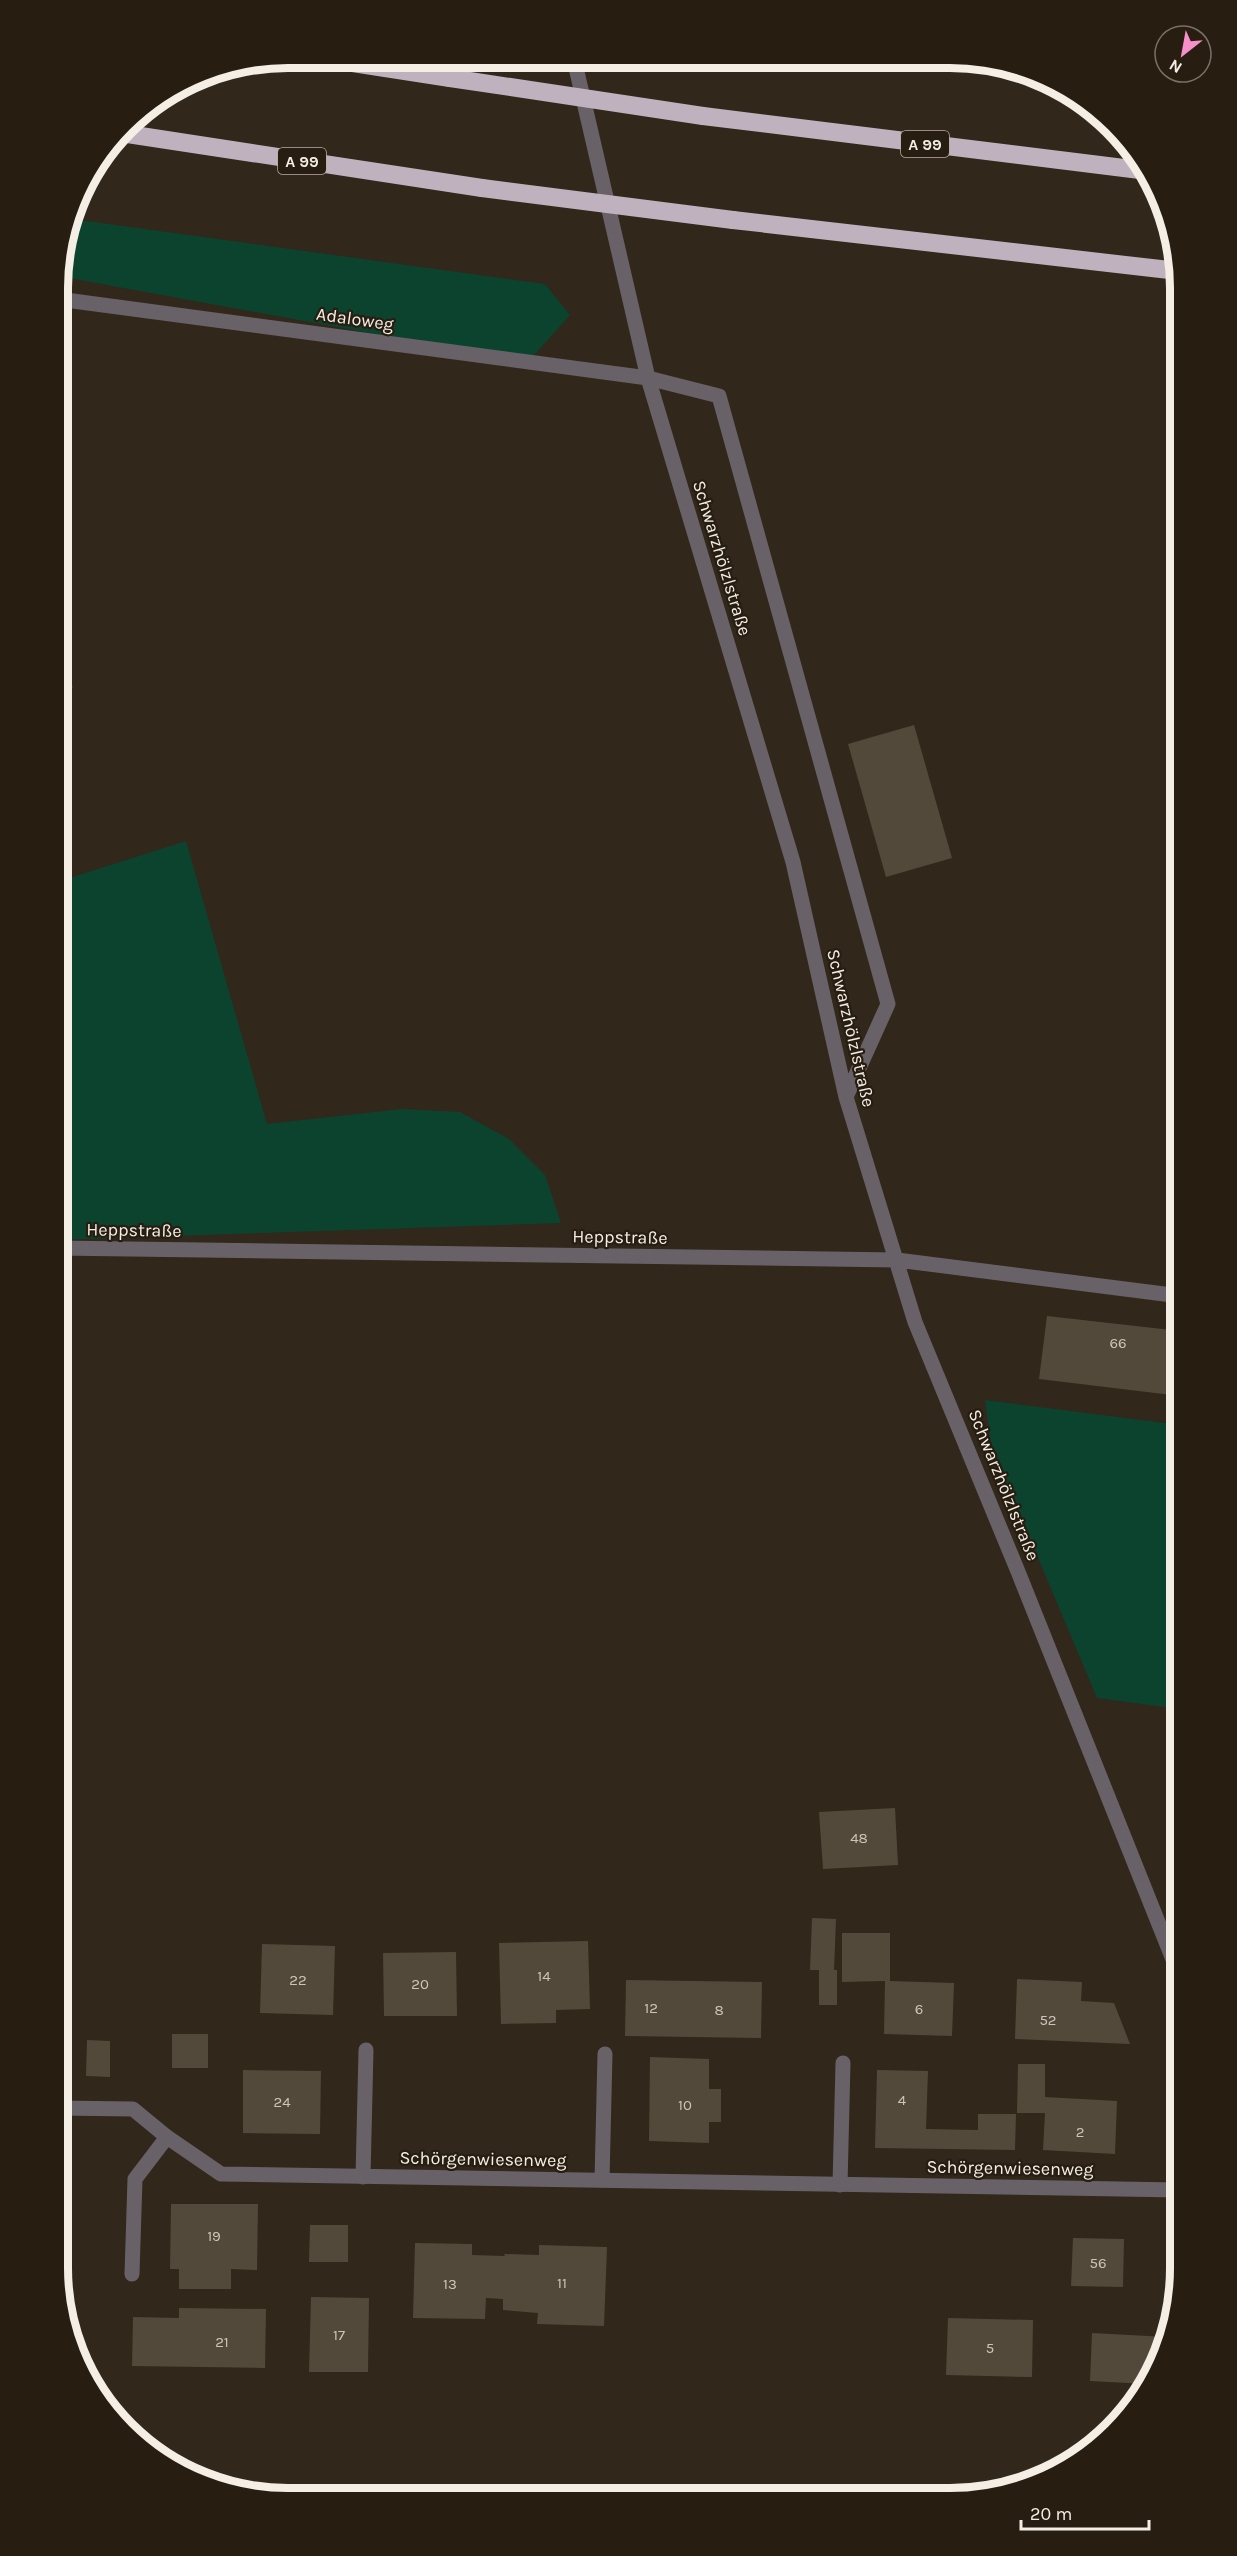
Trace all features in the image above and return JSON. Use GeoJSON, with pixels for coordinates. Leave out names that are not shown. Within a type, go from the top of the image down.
{"type":"FeatureCollection","features":[{"type":"Feature","properties":{"kind":"highway","name":"A 99"},"geometry":{"type":"LineString","coordinates":[[385,68],[703,116],[1135,169]]}},
{"type":"Feature","properties":{"kind":"highway","name":"A 99"},"geometry":{"type":"LineString","coordinates":[[130,134],[482,188],[1169,271]]}},
{"type":"Feature","properties":{"kind":"street","name":"Schwarzhölzlstraße"},"geometry":{"type":"LineString","coordinates":[[576,68],[648,378],[793,862],[846,1097],[915,1322],[1019,1574],[1170,1952]]}},
{"type":"Feature","properties":{"kind":"street","name":"Adaloweg"},"geometry":{"type":"LineString","coordinates":[[68,300],[648,378],[719,396],[888,1004],[846,1097]]}},
{"type":"Feature","properties":{"kind":"street","name":"Heppstraße"},"geometry":{"type":"LineString","coordinates":[[68,1248],[897,1260],[1170,1295]]}},
{"type":"Feature","properties":{"kind":"street"},"geometry":{"type":"LineString","coordinates":[[363,2177],[366,2050]]}},
{"type":"Feature","properties":{"kind":"street"},"geometry":{"type":"LineString","coordinates":[[602,2180],[605,2054]]}},
{"type":"Feature","properties":{"kind":"street"},"geometry":{"type":"LineString","coordinates":[[840,2185],[843,2063]]}},
{"type":"Feature","properties":{"kind":"street","name":"Schörgenwiesenweg"},"geometry":{"type":"LineString","coordinates":[[68,2108],[133,2109],[167,2137],[221,2174],[1170,2190]]}},
{"type":"Feature","properties":{"kind":"street"},"geometry":{"type":"LineString","coordinates":[[132,2274],[135,2179],[167,2137]]}},
{"type":"Feature","properties":{"kind":"green space"},"geometry":{"type":"Polygon","coordinates":[[[78,220],[545,284],[570,315],[528,362],[68,278],[69,259],[78,220]]]}},
{"type":"Feature","properties":{"kind":"green space"},"geometry":{"type":"Polygon","coordinates":[[[186,841],[267,1124],[402,1109],[460,1112],[509,1139],[545,1175],[561,1223],[68,1240],[68,879],[186,841]]]}},
{"type":"Feature","properties":{"kind":"green space"},"geometry":{"type":"Polygon","coordinates":[[[985,1400],[1170,1424],[1170,1708],[1097,1698],[991,1446],[985,1400]]]}},
{"type":"Feature","properties":{"kind":"building"},"geometry":{"type":"Polygon","coordinates":[[[68,680],[73,687],[68,690],[68,680]]]}},
{"type":"Feature","properties":{"kind":"building"},"geometry":{"type":"Polygon","coordinates":[[[914,725],[952,858],[886,877],[848,744],[914,725]]]}},
{"type":"Feature","properties":{"kind":"building"},"geometry":{"type":"Polygon","coordinates":[[[1047,1316],[1170,1330],[1170,1395],[1039,1379],[1047,1316]]]}},
{"type":"Feature","properties":{"kind":"building"},"geometry":{"type":"Polygon","coordinates":[[[895,1808],[898,1865],[823,1869],[819,1812],[895,1808]]]}},
{"type":"Feature","properties":{"kind":"building"},"geometry":{"type":"Polygon","coordinates":[[[812,1918],[836,1919],[834,1970],[837,1970],[837,2005],[819,2005],[819,1970],[810,1970],[812,1918]]]}},
{"type":"Feature","properties":{"kind":"building"},"geometry":{"type":"Polygon","coordinates":[[[842,1933],[890,1933],[890,1981],[954,1983],[952,2036],[884,2034],[885,1981],[842,1982],[842,1933]]]}},
{"type":"Feature","properties":{"kind":"building"},"geometry":{"type":"Polygon","coordinates":[[[588,1941],[590,2009],[556,2010],[556,2023],[501,2024],[499,1943],[588,1941]]]}},
{"type":"Feature","properties":{"kind":"building"},"geometry":{"type":"Polygon","coordinates":[[[262,1944],[335,1946],[333,2015],[260,2013],[262,1944]]]}},
{"type":"Feature","properties":{"kind":"building"},"geometry":{"type":"Polygon","coordinates":[[[456,1952],[457,2016],[384,2016],[383,1953],[456,1952]]]}},
{"type":"Feature","properties":{"kind":"building"},"geometry":{"type":"Polygon","coordinates":[[[1017,1979],[1082,1982],[1081,2001],[1114,2003],[1130,2044],[1015,2039],[1017,1979]]]}},
{"type":"Feature","properties":{"kind":"building"},"geometry":{"type":"Polygon","coordinates":[[[626,1980],[762,1982],[761,2038],[625,2036],[626,1980]]]}},
{"type":"Feature","properties":{"kind":"building"},"geometry":{"type":"Polygon","coordinates":[[[172,2034],[208,2034],[208,2068],[172,2068],[172,2034]]]}},
{"type":"Feature","properties":{"kind":"building"},"geometry":{"type":"Polygon","coordinates":[[[87,2040],[110,2041],[110,2077],[86,2076],[87,2040]]]}},
{"type":"Feature","properties":{"kind":"building"},"geometry":{"type":"Polygon","coordinates":[[[650,2057],[709,2059],[709,2089],[721,2089],[721,2122],[709,2122],[709,2143],[649,2141],[650,2057]]]}},
{"type":"Feature","properties":{"kind":"building"},"geometry":{"type":"Polygon","coordinates":[[[1018,2064],[1045,2064],[1045,2097],[1117,2101],[1115,2154],[1043,2150],[1045,2113],[1017,2113],[1018,2064]]]}},
{"type":"Feature","properties":{"kind":"building"},"geometry":{"type":"Polygon","coordinates":[[[243,2070],[321,2071],[320,2134],[243,2133],[243,2070]]]}},
{"type":"Feature","properties":{"kind":"building"},"geometry":{"type":"Polygon","coordinates":[[[877,2070],[928,2071],[926,2129],[978,2130],[978,2114],[1016,2114],[1015,2150],[875,2148],[877,2070]]]}},
{"type":"Feature","properties":{"kind":"building"},"geometry":{"type":"Polygon","coordinates":[[[171,2204],[258,2204],[257,2270],[231,2269],[231,2289],[179,2289],[179,2269],[170,2269],[171,2204]]]}},
{"type":"Feature","properties":{"kind":"building"},"geometry":{"type":"Polygon","coordinates":[[[310,2225],[348,2225],[348,2262],[309,2262],[310,2225]]]}},
{"type":"Feature","properties":{"kind":"building"},"geometry":{"type":"Polygon","coordinates":[[[1073,2238],[1124,2239],[1123,2287],[1071,2286],[1073,2238]]]}},
{"type":"Feature","properties":{"kind":"building"},"geometry":{"type":"Polygon","coordinates":[[[415,2243],[472,2244],[472,2255],[505,2256],[504,2254],[539,2255],[539,2245],[607,2247],[604,2326],[537,2324],[538,2313],[503,2310],[503,2299],[486,2298],[485,2319],[413,2318],[415,2243]]]}},
{"type":"Feature","properties":{"kind":"building"},"geometry":{"type":"Polygon","coordinates":[[[311,2297],[369,2298],[368,2372],[309,2372],[311,2297]]]}},
{"type":"Feature","properties":{"kind":"building"},"geometry":{"type":"Polygon","coordinates":[[[179,2308],[266,2309],[265,2368],[132,2366],[133,2317],[179,2318],[179,2308]]]}},
{"type":"Feature","properties":{"kind":"building"},"geometry":{"type":"Polygon","coordinates":[[[948,2318],[1033,2320],[1032,2377],[946,2375],[948,2318]]]}},
{"type":"Feature","properties":{"kind":"building"},"geometry":{"type":"Polygon","coordinates":[[[1092,2333],[1159,2337],[1147,2366],[1137,2383],[1090,2381],[1092,2333]]]}}]}
